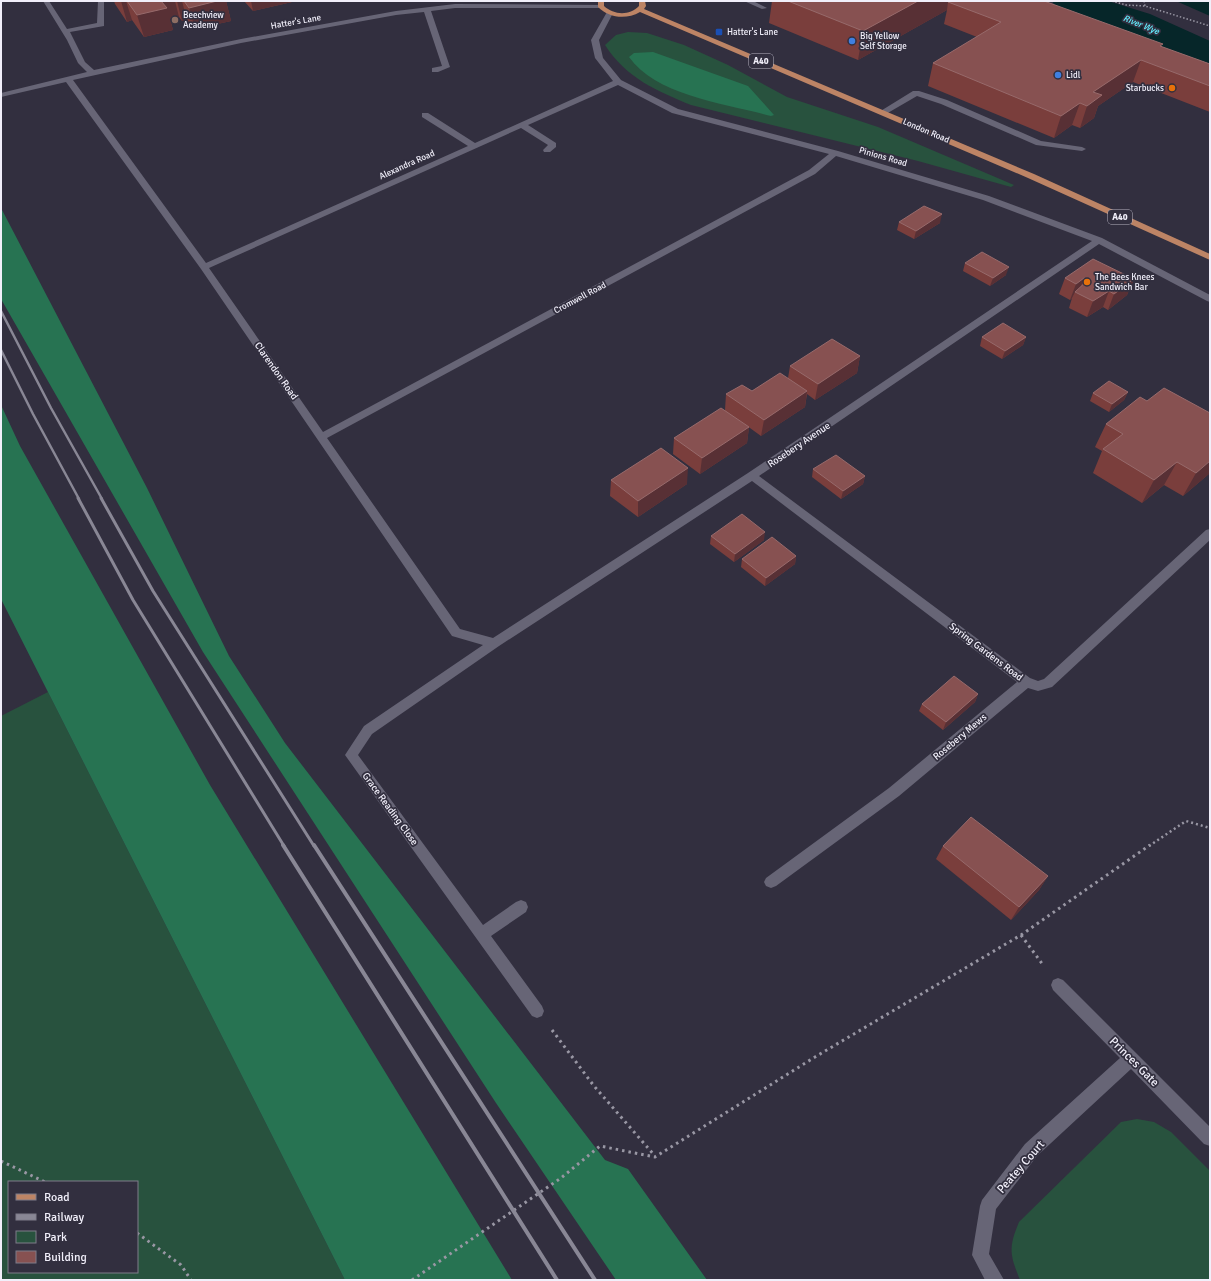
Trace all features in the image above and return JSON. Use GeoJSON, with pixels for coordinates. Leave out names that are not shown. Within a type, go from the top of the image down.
{"type":"FeatureCollection","features":[{"type":"Feature","properties":{"kind":"main road"},"geometry":{"type":"LineString","coordinates":[[600,4],[609,13],[620,15],[631,14],[640,10],[643,6],[642,1]]}},
{"type":"Feature","properties":{"kind":"main road","name":"London Road"},"geometry":{"type":"LineString","coordinates":[[640,10],[1024,173],[1210,257]]}},
{"type":"Feature","properties":{"kind":"street"},"geometry":{"type":"LineString","coordinates":[[46,1],[66,31],[82,63],[92,73]]}},
{"type":"Feature","properties":{"kind":"street"},"geometry":{"type":"LineString","coordinates":[[66,31],[101,24],[101,1]]}},
{"type":"Feature","properties":{"kind":"street"},"geometry":{"type":"LineString","coordinates":[[747,1],[764,8]]}},
{"type":"Feature","properties":{"kind":"street","name":"Hatter's Lane"},"geometry":{"type":"LineString","coordinates":[[1,95],[92,73],[241,41],[396,13],[427,9],[453,3],[600,4]]}},
{"type":"Feature","properties":{"kind":"street"},"geometry":{"type":"LineString","coordinates":[[427,9],[446,67],[434,70]]}},
{"type":"Feature","properties":{"kind":"street","name":"Pinions Road"},"geometry":{"type":"LineString","coordinates":[[609,13],[595,40],[599,58],[618,82],[674,110],[835,153],[986,198],[1099,240],[1210,299]]}},
{"type":"Feature","properties":{"kind":"street","name":"Clarendon Road"},"geometry":{"type":"LineString","coordinates":[[68,79],[204,267],[456,633],[495,643]]}},
{"type":"Feature","properties":{"kind":"street","name":"Alexandra Road"},"geometry":{"type":"LineString","coordinates":[[204,267],[618,82]]}},
{"type":"Feature","properties":{"kind":"street"},"geometry":{"type":"LineString","coordinates":[[883,112],[916,93],[944,102],[1039,142],[1082,149]]}},
{"type":"Feature","properties":{"kind":"street"},"geometry":{"type":"LineString","coordinates":[[424,115],[474,146]]}},
{"type":"Feature","properties":{"kind":"street"},"geometry":{"type":"LineString","coordinates":[[522,125],[553,145],[547,150]]}},
{"type":"Feature","properties":{"kind":"street","name":"Cromwell Road"},"geometry":{"type":"LineString","coordinates":[[321,437],[812,172],[835,153]]}},
{"type":"Feature","properties":{"kind":"street","name":"Rosebery Avenue"},"geometry":{"type":"LineString","coordinates":[[495,643],[752,476],[1099,240]]}},
{"type":"Feature","properties":{"kind":"street","name":"Spring Gardens Road"},"geometry":{"type":"LineString","coordinates":[[752,476],[1026,682],[1038,686],[1048,683],[1210,533]]}},
{"type":"Feature","properties":{"kind":"street","name":"Grace Reading Close"},"geometry":{"type":"LineString","coordinates":[[495,643],[368,730],[351,755],[537,1011]]}},
{"type":"Feature","properties":{"kind":"street","name":"Rosebery Mews"},"geometry":{"type":"LineString","coordinates":[[771,882],[894,792],[1026,682]]}},
{"type":"Feature","properties":{"kind":"street"},"geometry":{"type":"LineString","coordinates":[[481,935],[521,906]]}},
{"type":"Feature","properties":{"kind":"street","name":"Princes Gate"},"geometry":{"type":"LineString","coordinates":[[1058,985],[1210,1138]]}},
{"type":"Feature","properties":{"kind":"street","name":"Peatey Court"},"geometry":{"type":"LineString","coordinates":[[995,1280],[980,1255],[988,1206],[1032,1150],[1131,1059]]}},
{"type":"Feature","properties":{"kind":"path"},"geometry":{"type":"LineString","coordinates":[[1112,1],[1126,5],[1145,6],[1210,26]]}},
{"type":"Feature","properties":{"kind":"path"},"geometry":{"type":"LineString","coordinates":[[1144,1],[1145,6]]}},
{"type":"Feature","properties":{"kind":"path"},"geometry":{"type":"LineString","coordinates":[[412,1280],[561,1178],[600,1146],[655,1157],[815,1057],[1021,935],[1104,876],[1186,821],[1210,828]]}},
{"type":"Feature","properties":{"kind":"path"},"geometry":{"type":"LineString","coordinates":[[1021,935],[1058,985]]}},
{"type":"Feature","properties":{"kind":"path"},"geometry":{"type":"LineString","coordinates":[[537,1011],[594,1086],[655,1157]]}},
{"type":"Feature","properties":{"kind":"path"},"geometry":{"type":"LineString","coordinates":[[1,1161],[43,1181]]}},
{"type":"Feature","properties":{"kind":"path"},"geometry":{"type":"LineString","coordinates":[[138,1234],[181,1265],[191,1280]]}},
{"type":"Feature","properties":{"kind":"green space"},"geometry":{"type":"Polygon","coordinates":[[[628,32],[647,33],[684,45],[728,65],[787,97],[878,127],[1014,185],[1011,187],[918,161],[691,105],[654,89],[632,75],[613,56],[605,45],[616,35],[628,32]]]}},
{"type":"Feature","properties":{"kind":"green space"},"geometry":{"type":"Polygon","coordinates":[[[653,52],[748,86],[774,115],[771,116],[694,97],[674,90],[641,70],[629,57],[634,53],[653,52]]]}},
{"type":"Feature","properties":{"kind":"green space"},"geometry":{"type":"Polygon","coordinates":[[[1,208],[147,488],[229,656],[285,743],[605,1160],[628,1169],[707,1280],[616,1280],[496,1103],[203,652],[1,299],[1,208]]]}},
{"type":"Feature","properties":{"kind":"green space"},"geometry":{"type":"Polygon","coordinates":[[[1,405],[20,446],[210,785],[512,1280],[345,1280],[1,599],[1,405]]]}},
{"type":"Feature","properties":{"kind":"green space"},"geometry":{"type":"Polygon","coordinates":[[[48,692],[345,1280],[1,1280],[1,716],[48,692]]]}},
{"type":"Feature","properties":{"kind":"green space"},"geometry":{"type":"Polygon","coordinates":[[[1137,1119],[1154,1122],[1171,1132],[1210,1171],[1210,1280],[1020,1280],[1012,1258],[1013,1239],[1019,1222],[1121,1122],[1137,1119]]]}},
{"type":"Feature","properties":{"kind":"shaded area"},"geometry":{"type":"Polygon","coordinates":[[[1176,1],[1210,1],[1210,16],[1176,1]]]}},
{"type":"Feature","properties":{"kind":"building"},"geometry":{"type":"Polygon","coordinates":[[[127,1],[161,1],[167,8],[137,15],[127,1]]]}},
{"type":"Feature","properties":{"kind":"building"},"geometry":{"type":"Polygon","coordinates":[[[184,1],[217,1],[189,8],[184,1]]]}},
{"type":"Feature","properties":{"kind":"building"},"geometry":{"type":"Polygon","coordinates":[[[788,1],[918,1],[863,31],[788,1]]]}},
{"type":"Feature","properties":{"kind":"building","name":"Lidl"},"geometry":{"type":"Polygon","coordinates":[[[1044,1],[1163,44],[1160,46],[1210,64],[1210,86],[1141,60],[1093,92],[1102,95],[1087,106],[1080,103],[1061,116],[933,63],[1001,22],[948,2],[1044,1]]]}},
{"type":"Feature","properties":{"kind":"building"},"geometry":{"type":"Polygon","coordinates":[[[924,206],[942,214],[916,231],[899,222],[924,206]]]}},
{"type":"Feature","properties":{"kind":"building"},"geometry":{"type":"Polygon","coordinates":[[[982,252],[1009,267],[993,278],[965,263],[982,252]]]}},
{"type":"Feature","properties":{"kind":"building"},"geometry":{"type":"Polygon","coordinates":[[[1093,259],[1134,279],[1114,294],[1109,291],[1093,301],[1075,292],[1088,280],[1084,278],[1076,284],[1065,278],[1093,259]]]}},
{"type":"Feature","properties":{"kind":"building"},"geometry":{"type":"Polygon","coordinates":[[[1003,323],[1026,337],[1005,351],[982,337],[1003,323]]]}},
{"type":"Feature","properties":{"kind":"building"},"geometry":{"type":"Polygon","coordinates":[[[832,339],[860,356],[818,384],[790,366],[832,339]]]}},
{"type":"Feature","properties":{"kind":"building"},"geometry":{"type":"Polygon","coordinates":[[[780,373],[807,391],[764,420],[726,394],[742,385],[752,391],[780,373]]]}},
{"type":"Feature","properties":{"kind":"building"},"geometry":{"type":"Polygon","coordinates":[[[1109,381],[1128,392],[1112,404],[1093,393],[1109,381]]]}},
{"type":"Feature","properties":{"kind":"building"},"geometry":{"type":"Polygon","coordinates":[[[1164,388],[1210,413],[1210,461],[1196,473],[1177,462],[1154,480],[1103,449],[1123,434],[1106,424],[1140,397],[1147,401],[1164,388]]]}},
{"type":"Feature","properties":{"kind":"building"},"geometry":{"type":"Polygon","coordinates":[[[721,408],[749,427],[702,458],[674,438],[721,408]]]}},
{"type":"Feature","properties":{"kind":"building"},"geometry":{"type":"Polygon","coordinates":[[[661,448],[688,468],[638,501],[611,480],[661,448]]]}},
{"type":"Feature","properties":{"kind":"building"},"geometry":{"type":"Polygon","coordinates":[[[836,455],[865,476],[843,491],[813,469],[836,455]]]}},
{"type":"Feature","properties":{"kind":"building"},"geometry":{"type":"Polygon","coordinates":[[[742,514],[765,532],[735,554],[711,536],[742,514]]]}},
{"type":"Feature","properties":{"kind":"building"},"geometry":{"type":"Polygon","coordinates":[[[772,537],[796,556],[766,578],[742,559],[772,537]]]}},
{"type":"Feature","properties":{"kind":"building"},"geometry":{"type":"Polygon","coordinates":[[[954,676],[978,694],[946,722],[922,704],[954,676]]]}},
{"type":"Feature","properties":{"kind":"building"},"geometry":{"type":"Polygon","coordinates":[[[971,817],[1048,876],[1019,907],[943,846],[971,817]]]}},
{"type":"Feature","properties":{"kind":"waterway","name":"River Wye"},"geometry":{"type":"LineString","coordinates":[[1070,1],[1137,22],[1210,55]]}},
{"type":"Feature","properties":{"kind":"railway"},"geometry":{"type":"LineString","coordinates":[[1,311],[51,408],[102,499]]}},
{"type":"Feature","properties":{"kind":"railway"},"geometry":{"type":"LineString","coordinates":[[1,350],[33,414],[79,499]]}},
{"type":"Feature","properties":{"kind":"railway"},"geometry":{"type":"LineString","coordinates":[[78,498],[133,600],[284,846]]}},
{"type":"Feature","properties":{"kind":"railway"},"geometry":{"type":"LineString","coordinates":[[101,498],[153,591],[314,846]]}},
{"type":"Feature","properties":{"kind":"railway"},"geometry":{"type":"LineString","coordinates":[[283,845],[557,1280]]}},
{"type":"Feature","properties":{"kind":"railway"},"geometry":{"type":"LineString","coordinates":[[314,845],[595,1280]]}},
{"type":"Feature","properties":{"kind":"place","name":"Beechview Academy"},"geometry":{"type":"Point","coordinates":[175,20]}},
{"type":"Feature","properties":{"kind":"place","name":"Hatter's Lane"},"geometry":{"type":"Point","coordinates":[719,32]}},
{"type":"Feature","properties":{"kind":"place","name":"Big Yellow Self Storage"},"geometry":{"type":"Point","coordinates":[852,41]}},
{"type":"Feature","properties":{"kind":"place","name":"Lidl"},"geometry":{"type":"Point","coordinates":[1058,75]}},
{"type":"Feature","properties":{"kind":"place","name":"Starbucks"},"geometry":{"type":"Point","coordinates":[1172,88]}},
{"type":"Feature","properties":{"kind":"place","name":"The Bees Knees Sandwich Bar"},"geometry":{"type":"Point","coordinates":[1087,282]}}]}
